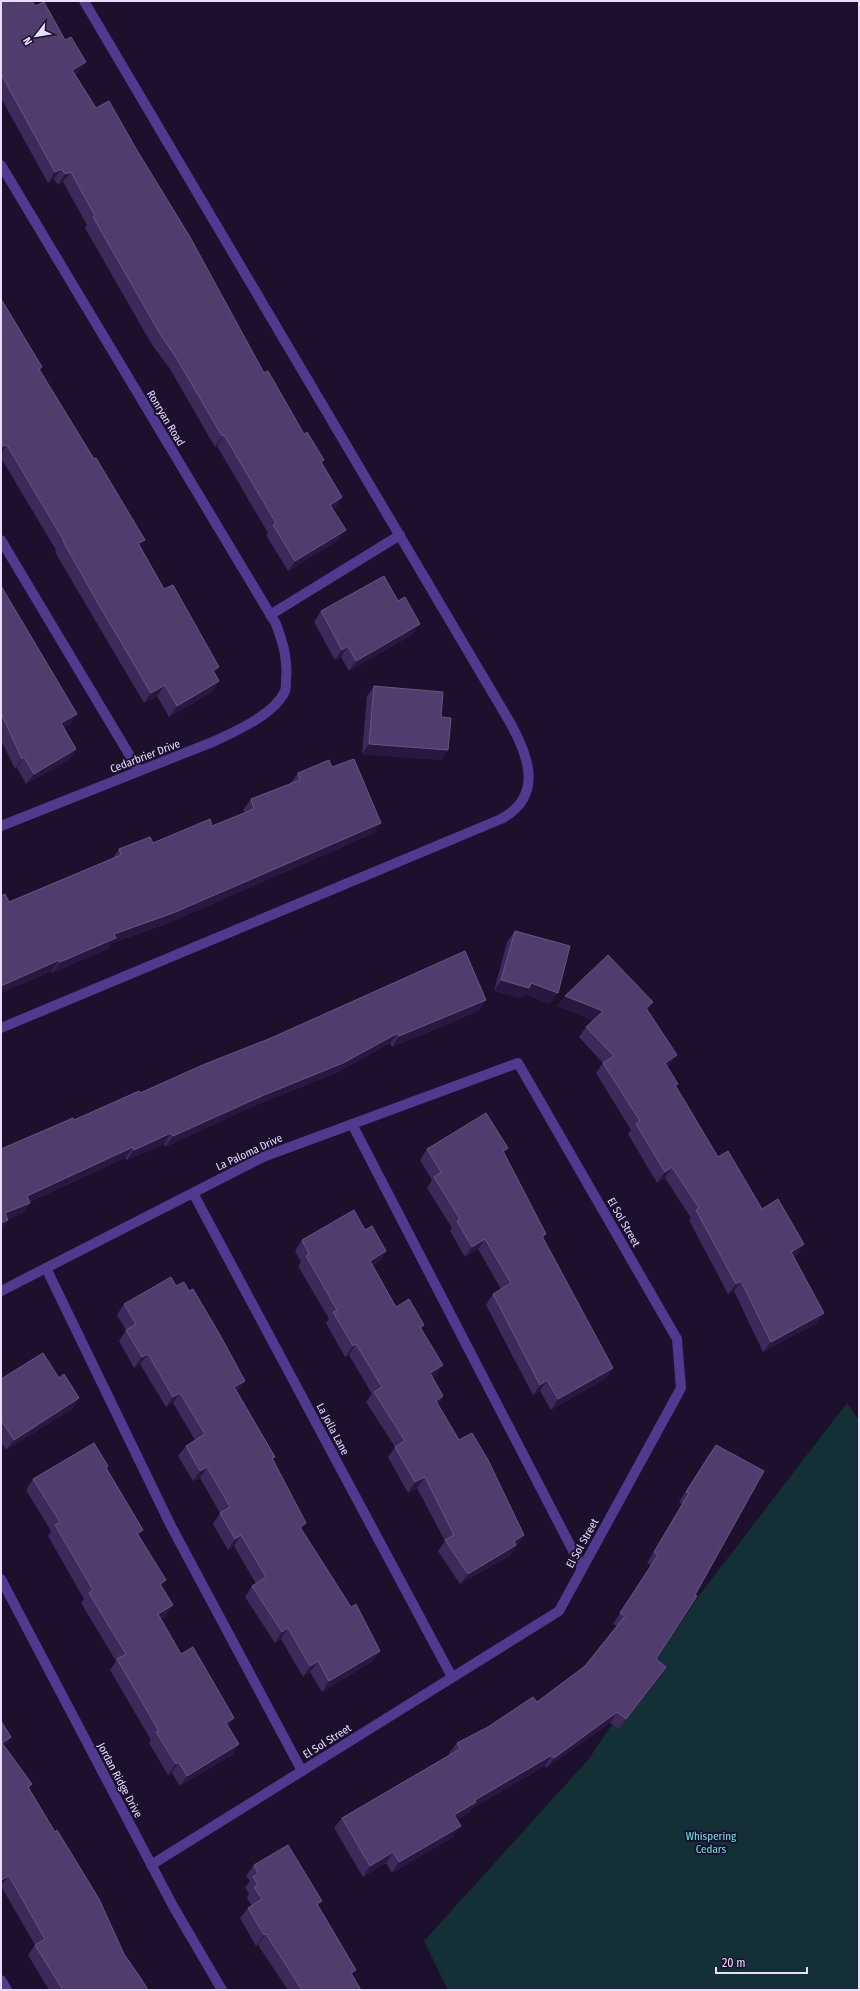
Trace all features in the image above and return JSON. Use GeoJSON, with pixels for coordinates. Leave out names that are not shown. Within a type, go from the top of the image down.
{"type":"FeatureCollection","features":[{"type":"Feature","properties":{"kind":"street"},"geometry":{"type":"LineString","coordinates":[[1,1028],[501,819],[518,807],[526,795],[529,777],[528,760],[520,738],[84,1]]}},
{"type":"Feature","properties":{"kind":"street","name":"Ronryan Road"},"geometry":{"type":"LineString","coordinates":[[1,165],[270,615],[284,644],[287,664],[285,691]]}},
{"type":"Feature","properties":{"kind":"street"},"geometry":{"type":"LineString","coordinates":[[270,615],[400,535]]}},
{"type":"Feature","properties":{"kind":"street"},"geometry":{"type":"LineString","coordinates":[[1,540],[139,771]]}},
{"type":"Feature","properties":{"kind":"street","name":"Cedarbrier Drive"},"geometry":{"type":"LineString","coordinates":[[1,826],[215,741],[242,728],[267,711],[277,702],[285,691]]}},
{"type":"Feature","properties":{"kind":"street","name":"La Paloma Drive"},"geometry":{"type":"LineString","coordinates":[[1,1291],[263,1157],[518,1062]]}},
{"type":"Feature","properties":{"kind":"street","name":"El Sol Street"},"geometry":{"type":"LineString","coordinates":[[151,1865],[559,1611],[681,1388],[677,1339],[518,1062]]}},
{"type":"Feature","properties":{"kind":"street"},"geometry":{"type":"LineString","coordinates":[[352,1124],[582,1568]]}},
{"type":"Feature","properties":{"kind":"street","name":"La Jolla Lane"},"geometry":{"type":"LineString","coordinates":[[193,1193],[452,1677]]}},
{"type":"Feature","properties":{"kind":"street"},"geometry":{"type":"LineString","coordinates":[[46,1268],[171,1526],[302,1771]]}},
{"type":"Feature","properties":{"kind":"street","name":"Jordan Ridge Drive"},"geometry":{"type":"LineString","coordinates":[[1,1579],[151,1865],[222,1990]]}},
{"type":"Feature","properties":{"kind":"street"},"geometry":{"type":"LineString","coordinates":[[1,1980],[7,1990]]}},
{"type":"Feature","properties":{"kind":"green space","name":"Whispering Cedars"},"geometry":{"type":"Polygon","coordinates":[[[847,1403],[859,1421],[859,1990],[448,1990],[424,1941],[588,1760],[701,1593],[847,1403]]]}},
{"type":"Feature","properties":{"kind":"building"},"geometry":{"type":"Polygon","coordinates":[[[1,1],[32,1],[35,6],[44,2],[65,40],[71,37],[86,62],[72,70],[96,108],[109,101],[135,147],[190,237],[264,373],[268,371],[304,434],[307,432],[324,460],[321,462],[342,497],[330,505],[346,530],[295,561],[273,525],[276,523],[224,435],[222,436],[177,359],[159,332],[93,217],[95,216],[71,172],[65,174],[62,169],[55,172],[1,74],[1,1]]]}},
{"type":"Feature","properties":{"kind":"building"},"geometry":{"type":"Polygon","coordinates":[[[1,299],[42,367],[39,369],[94,459],[96,458],[145,540],[138,543],[164,589],[173,585],[219,667],[213,670],[219,681],[177,706],[165,685],[151,693],[99,605],[64,541],[7,445],[4,446],[1,440],[1,299]]]}},
{"type":"Feature","properties":{"kind":"building"},"geometry":{"type":"Polygon","coordinates":[[[384,576],[398,601],[405,597],[420,624],[356,661],[348,646],[342,650],[321,611],[384,576]]]}},
{"type":"Feature","properties":{"kind":"building"},"geometry":{"type":"Polygon","coordinates":[[[1,586],[77,714],[61,723],[76,749],[34,774],[24,757],[22,759],[1,713],[1,586]]]}},
{"type":"Feature","properties":{"kind":"building"},"geometry":{"type":"Polygon","coordinates":[[[374,686],[443,692],[441,717],[451,718],[448,750],[369,744],[374,686]]]}},
{"type":"Feature","properties":{"kind":"building"},"geometry":{"type":"Polygon","coordinates":[[[354,759],[381,823],[173,913],[114,934],[116,938],[60,962],[59,960],[1,986],[1,896],[5,894],[9,902],[121,855],[119,849],[150,837],[153,843],[210,819],[212,826],[254,809],[251,799],[300,780],[298,773],[329,760],[332,767],[354,759]]]}},
{"type":"Feature","properties":{"kind":"building"},"geometry":{"type":"Polygon","coordinates":[[[515,931],[570,946],[558,993],[531,983],[529,988],[501,980],[515,931]]]}},
{"type":"Feature","properties":{"kind":"building"},"geometry":{"type":"Polygon","coordinates":[[[465,951],[486,1000],[399,1036],[398,1033],[343,1063],[264,1095],[173,1136],[171,1133],[134,1150],[133,1147],[27,1196],[30,1203],[5,1213],[8,1220],[1,1223],[1,1149],[73,1118],[74,1120],[139,1091],[140,1093],[205,1064],[271,1038],[465,951]]]}},
{"type":"Feature","properties":{"kind":"building"},"geometry":{"type":"Polygon","coordinates":[[[608,955],[653,1002],[646,1008],[677,1055],[665,1063],[678,1084],[675,1085],[718,1157],[728,1151],[762,1209],[778,1199],[804,1244],[791,1252],[824,1313],[771,1342],[741,1281],[736,1284],[696,1210],[699,1208],[672,1167],[665,1172],[636,1124],[640,1121],[603,1063],[614,1056],[586,1027],[603,1011],[565,996],[608,955]]]}},
{"type":"Feature","properties":{"kind":"building"},"geometry":{"type":"Polygon","coordinates":[[[486,1113],[508,1148],[503,1151],[546,1234],[542,1236],[613,1368],[558,1399],[547,1380],[540,1385],[493,1294],[511,1283],[485,1239],[472,1247],[457,1221],[460,1219],[434,1177],[441,1172],[427,1149],[486,1113]]]}},
{"type":"Feature","properties":{"kind":"building"},"geometry":{"type":"Polygon","coordinates":[[[354,1210],[365,1230],[372,1226],[386,1251],[370,1261],[396,1307],[409,1299],[424,1325],[420,1327],[443,1365],[430,1373],[443,1396],[436,1401],[459,1440],[472,1433],[488,1460],[524,1535],[514,1541],[516,1545],[468,1574],[445,1540],[454,1535],[425,1477],[415,1482],[395,1447],[405,1441],[374,1392],[382,1387],[356,1344],[353,1346],[333,1312],[337,1310],[306,1256],[309,1254],[302,1240],[354,1210]]]}},
{"type":"Feature","properties":{"kind":"building"},"geometry":{"type":"Polygon","coordinates":[[[171,1277],[176,1286],[184,1282],[189,1291],[193,1289],[220,1335],[245,1381],[234,1387],[275,1457],[272,1458],[306,1523],[300,1527],[351,1607],[356,1604],[380,1651],[329,1681],[318,1661],[310,1666],[288,1628],[282,1632],[252,1586],[266,1577],[241,1535],[235,1539],[220,1513],[230,1507],[207,1467],[200,1471],[186,1446],[205,1434],[180,1393],[173,1397],[148,1354],[142,1357],[126,1330],[136,1324],[124,1304],[171,1277]]]}},
{"type":"Feature","properties":{"kind":"building"},"geometry":{"type":"Polygon","coordinates":[[[43,1353],[59,1378],[64,1374],[79,1398],[14,1440],[1,1420],[1,1379],[43,1353]]]}},
{"type":"Feature","properties":{"kind":"building"},"geometry":{"type":"Polygon","coordinates":[[[94,1443],[108,1466],[106,1468],[143,1530],[137,1533],[166,1580],[160,1584],[173,1605],[158,1614],[181,1654],[193,1647],[234,1718],[226,1723],[239,1744],[187,1776],[179,1762],[176,1764],[156,1732],[159,1731],[117,1659],[126,1654],[89,1593],[93,1590],[55,1525],[60,1522],[33,1479],[94,1443]]]}},
{"type":"Feature","properties":{"kind":"building"},"geometry":{"type":"Polygon","coordinates":[[[716,1445],[764,1471],[695,1595],[697,1596],[656,1659],[666,1667],[626,1719],[617,1712],[554,1758],[552,1755],[475,1800],[476,1802],[454,1815],[461,1826],[399,1862],[393,1852],[370,1866],[342,1818],[460,1749],[457,1743],[488,1727],[533,1697],[537,1702],[585,1666],[625,1616],[620,1613],[658,1555],[654,1552],[689,1493],[686,1492],[716,1445]]]}},
{"type":"Feature","properties":{"kind":"building"},"geometry":{"type":"Polygon","coordinates":[[[1,1721],[11,1737],[2,1743],[32,1784],[28,1787],[55,1832],[57,1830],[99,1899],[124,1954],[148,1990],[63,1990],[35,1945],[45,1939],[9,1876],[1,1880],[1,1721]]]}},
{"type":"Feature","properties":{"kind":"building"},"geometry":{"type":"Polygon","coordinates":[[[288,1845],[322,1901],[317,1904],[356,1970],[351,1973],[361,1990],[302,1990],[266,1934],[264,1935],[248,1908],[262,1899],[254,1887],[258,1885],[253,1877],[258,1873],[254,1865],[288,1845]]]}}]}
